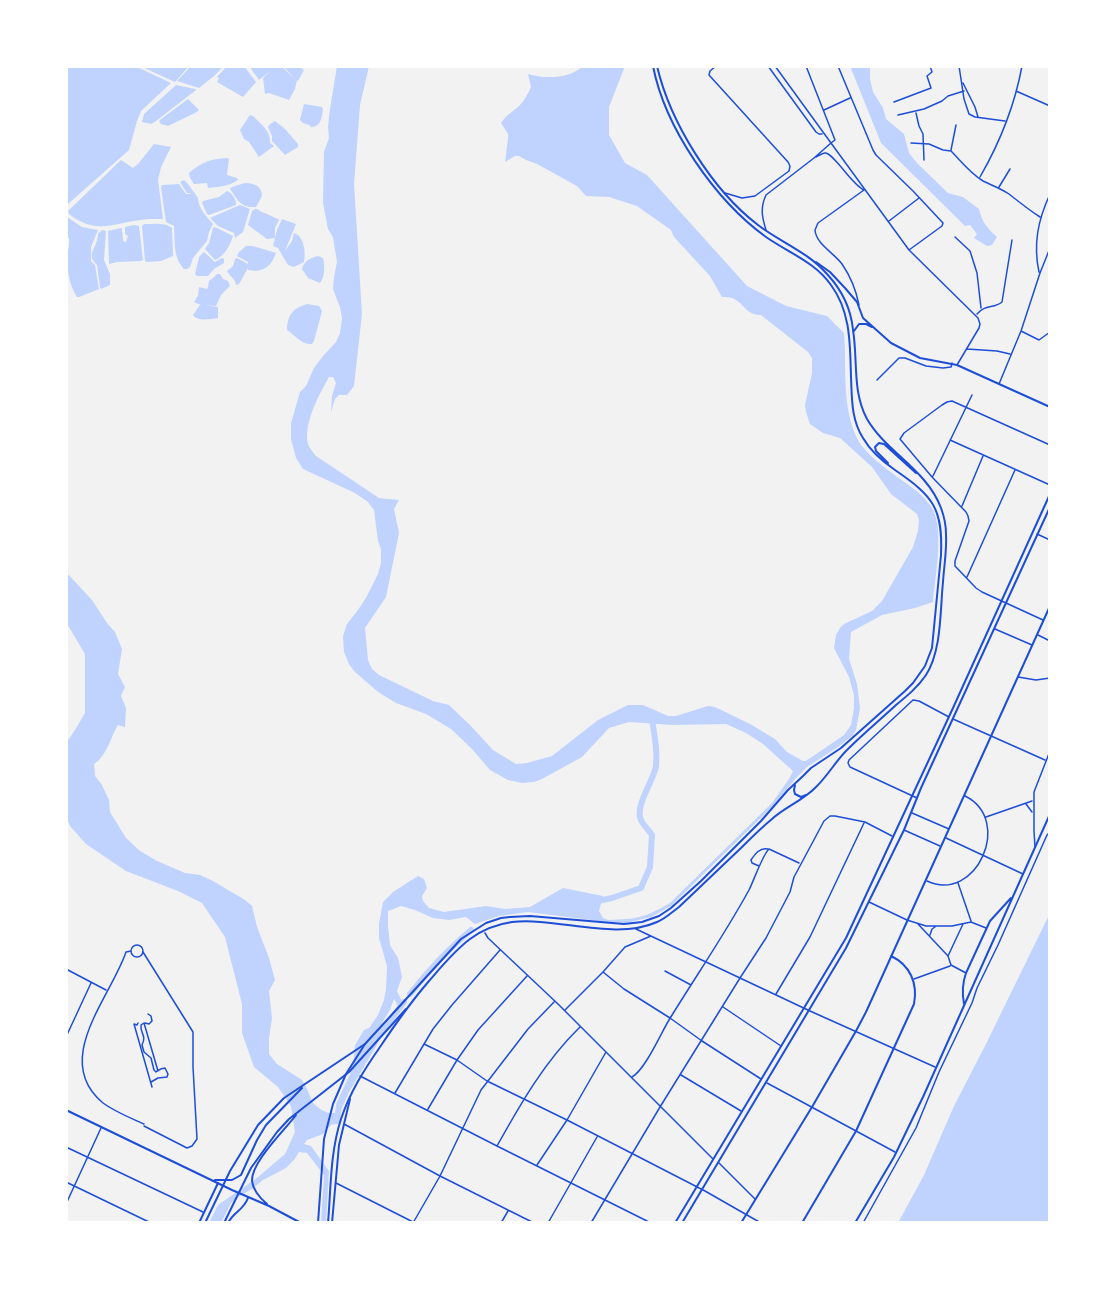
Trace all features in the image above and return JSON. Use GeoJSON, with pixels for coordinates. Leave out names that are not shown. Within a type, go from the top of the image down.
{"type":"FeatureCollection","features":[{"type":"Feature","properties":{"kind":"main road"},"geometry":{"type":"LineString","coordinates":[[318,1223],[324,1139],[333,1104],[346,1074],[365,1044],[461,939],[486,923],[501,918],[530,916],[624,924],[642,922],[659,915],[701,881],[811,768],[841,748],[913,683],[925,666],[932,644],[942,540],[939,518],[936,508],[926,494],[881,459],[870,448],[857,427],[852,399],[850,336],[843,306],[826,278],[805,260],[767,237],[741,216],[701,169],[684,143],[667,109],[653,66]]}},
{"type":"Feature","properties":{"kind":"main road"},"geometry":{"type":"LineString","coordinates":[[657,66],[681,129],[704,167],[725,193],[740,210],[767,232],[830,272],[854,298],[863,318],[874,329],[891,343],[914,355],[952,363],[1050,407]]}},
{"type":"Feature","properties":{"kind":"main road"},"geometry":{"type":"LineString","coordinates":[[226,1223],[250,1168],[283,1125],[349,1072],[455,952],[469,940],[484,931],[510,923],[527,921],[636,929],[657,922],[680,907],[777,814],[808,795],[850,747],[914,690],[927,672],[932,663],[937,642],[946,534],[942,509],[925,481],[884,440],[870,424],[863,411],[856,383],[854,331],[849,310],[839,289],[821,267],[806,256]]}},
{"type":"Feature","properties":{"kind":"main road"},"geometry":{"type":"LineString","coordinates":[[854,331],[857,325],[862,323],[874,329]]}},
{"type":"Feature","properties":{"kind":"main road"},"geometry":{"type":"LineString","coordinates":[[896,470],[876,451],[875,447],[879,443],[884,444],[925,481]]}},
{"type":"Feature","properties":{"kind":"main road"},"geometry":{"type":"LineString","coordinates":[[675,1223],[846,938],[1050,494]]}},
{"type":"Feature","properties":{"kind":"main road"},"geometry":{"type":"LineString","coordinates":[[682,1223],[810,1011],[870,902],[1050,507]]}},
{"type":"Feature","properties":{"kind":"main road"},"geometry":{"type":"LineString","coordinates":[[741,1223],[856,1031],[1050,606]]}},
{"type":"Feature","properties":{"kind":"main road"},"geometry":{"type":"LineString","coordinates":[[796,782],[795,794],[808,795]]}},
{"type":"Feature","properties":{"kind":"main road"},"geometry":{"type":"LineString","coordinates":[[855,1223],[896,1153],[1050,814]]}},
{"type":"Feature","properties":{"kind":"main road"},"geometry":{"type":"LineString","coordinates":[[964,1004],[962,991],[966,973],[995,915],[1014,896]]}},
{"type":"Feature","properties":{"kind":"main road"},"geometry":{"type":"LineString","coordinates":[[802,1223],[856,1131],[914,1004],[916,993],[914,980],[900,962],[891,956]]}},
{"type":"Feature","properties":{"kind":"main road"},"geometry":{"type":"LineString","coordinates":[[330,1223],[333,1156],[338,1130],[360,1076],[406,1009]]}},
{"type":"Feature","properties":{"kind":"main road"},"geometry":{"type":"LineString","coordinates":[[205,1223],[241,1150],[258,1125],[284,1098],[365,1044]]}},
{"type":"Feature","properties":{"kind":"main road"},"geometry":{"type":"LineString","coordinates":[[211,1180],[238,1178],[266,1125],[304,1086]]}},
{"type":"Feature","properties":{"kind":"main road"},"geometry":{"type":"LineString","coordinates":[[330,1223],[339,1145],[352,1092]]}},
{"type":"Feature","properties":{"kind":"main road"},"geometry":{"type":"LineString","coordinates":[[66,1110],[301,1223]]}},
{"type":"Feature","properties":{"kind":"main road"},"geometry":{"type":"LineString","coordinates":[[269,1206],[255,1191],[252,1180],[255,1169],[297,1112]]}},
{"type":"Feature","properties":{"kind":"main road"},"geometry":{"type":"LineString","coordinates":[[199,1223],[218,1184]]}},
{"type":"Feature","properties":{"kind":"main road"},"geometry":{"type":"LineString","coordinates":[[226,1223],[244,1206],[247,1197]]}},
{"type":"Feature","properties":{"kind":"street"},"geometry":{"type":"LineString","coordinates":[[716,66],[709,75],[788,162],[790,168],[755,196],[742,198],[725,193]]}},
{"type":"Feature","properties":{"kind":"street"},"geometry":{"type":"LineString","coordinates":[[768,66],[816,132],[823,133]]}},
{"type":"Feature","properties":{"kind":"street"},"geometry":{"type":"LineString","coordinates":[[774,66],[909,250],[978,318],[979,328],[957,365]]}},
{"type":"Feature","properties":{"kind":"street"},"geometry":{"type":"LineString","coordinates":[[767,232],[761,211],[766,195],[835,140],[806,66]]}},
{"type":"Feature","properties":{"kind":"street"},"geometry":{"type":"LineString","coordinates":[[838,66],[876,155],[942,221],[942,226],[909,250]]}},
{"type":"Feature","properties":{"kind":"street"},"geometry":{"type":"LineString","coordinates":[[894,102],[930,89],[927,76],[932,72],[930,66]]}},
{"type":"Feature","properties":{"kind":"street"},"geometry":{"type":"LineString","coordinates":[[959,66],[969,114],[1006,121]]}},
{"type":"Feature","properties":{"kind":"street"},"geometry":{"type":"LineString","coordinates":[[980,178],[998,144],[1022,66]]}},
{"type":"Feature","properties":{"kind":"street"},"geometry":{"type":"LineString","coordinates":[[962,82],[978,117]]}},
{"type":"Feature","properties":{"kind":"street"},"geometry":{"type":"LineString","coordinates":[[898,115],[916,112],[948,96],[964,91]]}},
{"type":"Feature","properties":{"kind":"street"},"geometry":{"type":"LineString","coordinates":[[1016,91],[1050,106]]}},
{"type":"Feature","properties":{"kind":"street"},"geometry":{"type":"LineString","coordinates":[[964,96],[968,94]]}},
{"type":"Feature","properties":{"kind":"street"},"geometry":{"type":"LineString","coordinates":[[823,110],[851,98]]}},
{"type":"Feature","properties":{"kind":"street"},"geometry":{"type":"LineString","coordinates":[[916,112],[923,134],[924,160]]}},
{"type":"Feature","properties":{"kind":"street"},"geometry":{"type":"LineString","coordinates":[[951,151],[956,125]]}},
{"type":"Feature","properties":{"kind":"street"},"geometry":{"type":"LineString","coordinates":[[911,143],[924,143],[951,151],[982,180],[999,188],[1040,217]]}},
{"type":"Feature","properties":{"kind":"street"},"geometry":{"type":"LineString","coordinates":[[814,158],[824,153],[830,154],[854,183],[865,190]]}},
{"type":"Feature","properties":{"kind":"street"},"geometry":{"type":"LineString","coordinates":[[999,188],[1010,169]]}},
{"type":"Feature","properties":{"kind":"street"},"geometry":{"type":"LineString","coordinates":[[860,308],[846,271],[840,261],[817,238],[814,230],[818,223],[865,190]]}},
{"type":"Feature","properties":{"kind":"street"},"geometry":{"type":"LineString","coordinates":[[1040,273],[1036,238],[1040,217],[1050,194]]}},
{"type":"Feature","properties":{"kind":"street"},"geometry":{"type":"LineString","coordinates":[[888,221],[920,198]]}},
{"type":"Feature","properties":{"kind":"street"},"geometry":{"type":"LineString","coordinates":[[955,237],[970,251],[977,273],[981,308],[976,315]]}},
{"type":"Feature","properties":{"kind":"street"},"geometry":{"type":"LineString","coordinates":[[981,308],[996,306],[1002,302],[1012,240]]}},
{"type":"Feature","properties":{"kind":"street"},"geometry":{"type":"LineString","coordinates":[[999,384],[1021,331],[1050,248]]}},
{"type":"Feature","properties":{"kind":"street"},"geometry":{"type":"LineString","coordinates":[[1021,331],[1039,340],[1050,332]]}},
{"type":"Feature","properties":{"kind":"street"},"geometry":{"type":"LineString","coordinates":[[967,349],[1011,354]]}},
{"type":"Feature","properties":{"kind":"street"},"geometry":{"type":"LineString","coordinates":[[877,380],[899,358],[938,368],[948,368],[952,363]]}},
{"type":"Feature","properties":{"kind":"street"},"geometry":{"type":"LineString","coordinates":[[932,477],[972,395]]}},
{"type":"Feature","properties":{"kind":"street"},"geometry":{"type":"LineString","coordinates":[[1044,620],[976,588],[954,564],[969,521],[968,516],[900,439],[904,433],[947,402],[952,401],[1050,446]]}},
{"type":"Feature","properties":{"kind":"street"},"geometry":{"type":"LineString","coordinates":[[950,440],[1050,485]]}},
{"type":"Feature","properties":{"kind":"street"},"geometry":{"type":"LineString","coordinates":[[962,507],[983,456]]}},
{"type":"Feature","properties":{"kind":"street"},"geometry":{"type":"LineString","coordinates":[[967,578],[1015,471]]}},
{"type":"Feature","properties":{"kind":"street"},"geometry":{"type":"LineString","coordinates":[[1037,534],[1050,540]]}},
{"type":"Feature","properties":{"kind":"street"},"geometry":{"type":"LineString","coordinates":[[994,629],[1032,646]]}},
{"type":"Feature","properties":{"kind":"street"},"geometry":{"type":"LineString","coordinates":[[1038,635],[1050,641]]}},
{"type":"Feature","properties":{"kind":"street"},"geometry":{"type":"LineString","coordinates":[[1018,677],[1036,680],[1050,679]]}},
{"type":"Feature","properties":{"kind":"street"},"geometry":{"type":"LineString","coordinates":[[917,798],[850,767],[849,763],[852,756],[913,700],[1045,760]]}},
{"type":"Feature","properties":{"kind":"street"},"geometry":{"type":"LineString","coordinates":[[1035,848],[1034,792],[1050,751]]}},
{"type":"Feature","properties":{"kind":"street"},"geometry":{"type":"LineString","coordinates":[[926,880],[935,885],[957,883],[972,873],[983,855],[988,838],[986,817],[978,805],[965,796]]}},
{"type":"Feature","properties":{"kind":"street"},"geometry":{"type":"LineString","coordinates":[[986,817],[1033,801]]}},
{"type":"Feature","properties":{"kind":"street"},"geometry":{"type":"LineString","coordinates":[[1025,803],[1033,815]]}},
{"type":"Feature","properties":{"kind":"street"},"geometry":{"type":"LineString","coordinates":[[911,813],[949,829]]}},
{"type":"Feature","properties":{"kind":"street"},"geometry":{"type":"LineString","coordinates":[[591,1223],[660,1107],[776,922],[801,864],[826,818],[835,816],[865,822],[893,836]]}},
{"type":"Feature","properties":{"kind":"street"},"geometry":{"type":"LineString","coordinates":[[856,820],[859,826]]}},
{"type":"Feature","properties":{"kind":"street"},"geometry":{"type":"LineString","coordinates":[[776,994],[810,937],[859,826],[865,822]]}},
{"type":"Feature","properties":{"kind":"street"},"geometry":{"type":"LineString","coordinates":[[903,830],[941,846]]}},
{"type":"Feature","properties":{"kind":"street"},"geometry":{"type":"LineString","coordinates":[[863,1223],[916,1128],[939,1072],[972,1003],[976,989],[1050,832]]}},
{"type":"Feature","properties":{"kind":"street"},"geometry":{"type":"LineString","coordinates":[[945,838],[1023,874]]}},
{"type":"Feature","properties":{"kind":"street"},"geometry":{"type":"LineString","coordinates":[[760,868],[751,860],[765,848],[801,864]]}},
{"type":"Feature","properties":{"kind":"street"},"geometry":{"type":"LineString","coordinates":[[634,1078],[750,889],[766,851],[769,849]]}},
{"type":"Feature","properties":{"kind":"street"},"geometry":{"type":"LineString","coordinates":[[957,883],[971,922]]}},
{"type":"Feature","properties":{"kind":"street"},"geometry":{"type":"LineString","coordinates":[[870,902],[917,924],[936,927],[971,922],[987,928]]}},
{"type":"Feature","properties":{"kind":"street"},"geometry":{"type":"LineString","coordinates":[[917,924],[948,956],[951,965],[966,973]]}},
{"type":"Feature","properties":{"kind":"street"},"geometry":{"type":"LineString","coordinates":[[948,956],[963,924]]}},
{"type":"Feature","properties":{"kind":"street"},"geometry":{"type":"LineString","coordinates":[[930,936],[932,929],[936,927]]}},
{"type":"Feature","properties":{"kind":"street"},"geometry":{"type":"LineString","coordinates":[[636,929],[936,1067]]}},
{"type":"Feature","properties":{"kind":"street"},"geometry":{"type":"LineString","coordinates":[[484,931],[488,938],[634,1078],[714,1160]]}},
{"type":"Feature","properties":{"kind":"street"},"geometry":{"type":"LineString","coordinates":[[564,1010],[627,945],[650,935]]}},
{"type":"Feature","properties":{"kind":"street"},"geometry":{"type":"LineString","coordinates":[[138,945],[143,952],[193,1032],[197,1140],[187,1148],[103,1103],[85,1077],[82,1061],[84,1046],[107,990],[126,952],[138,945]]}},
{"type":"Feature","properties":{"kind":"street"},"geometry":{"type":"LineString","coordinates":[[395,1093],[433,1029],[501,950]]}},
{"type":"Feature","properties":{"kind":"street"},"geometry":{"type":"LineString","coordinates":[[131,951],[136,957],[143,952]]}},
{"type":"Feature","properties":{"kind":"street"},"geometry":{"type":"LineString","coordinates":[[914,980],[951,965]]}},
{"type":"Feature","properties":{"kind":"street"},"geometry":{"type":"LineString","coordinates":[[66,969],[107,990]]}},
{"type":"Feature","properties":{"kind":"street"},"geometry":{"type":"LineString","coordinates":[[665,971],[691,985]]}},
{"type":"Feature","properties":{"kind":"street"},"geometry":{"type":"LineString","coordinates":[[603,972],[624,989],[761,1080]]}},
{"type":"Feature","properties":{"kind":"street"},"geometry":{"type":"LineString","coordinates":[[428,1110],[457,1060],[478,1030],[527,975]]}},
{"type":"Feature","properties":{"kind":"street"},"geometry":{"type":"LineString","coordinates":[[66,1037],[91,983]]}},
{"type":"Feature","properties":{"kind":"street"},"geometry":{"type":"LineString","coordinates":[[335,1183],[341,1184],[414,1223],[440,1176],[481,1090],[528,1029],[555,1001]]}},
{"type":"Feature","properties":{"kind":"street"},"geometry":{"type":"LineString","coordinates":[[722,1007],[781,1046]]}},
{"type":"Feature","properties":{"kind":"street"},"geometry":{"type":"LineString","coordinates":[[144,1023],[149,1024],[152,1021],[148,1014]]}},
{"type":"Feature","properties":{"kind":"street"},"geometry":{"type":"LineString","coordinates":[[138,1023],[134,1024],[152,1087]]}},
{"type":"Feature","properties":{"kind":"street"},"geometry":{"type":"LineString","coordinates":[[144,1023],[141,1025],[144,1036],[142,1050],[151,1058],[156,1072],[165,1068],[168,1074],[167,1077],[151,1082]]}},
{"type":"Feature","properties":{"kind":"street"},"geometry":{"type":"LineString","coordinates":[[144,1023],[158,1071]]}},
{"type":"Feature","properties":{"kind":"street"},"geometry":{"type":"LineString","coordinates":[[497,1146],[524,1098],[555,1055],[580,1027]]}},
{"type":"Feature","properties":{"kind":"street"},"geometry":{"type":"LineString","coordinates":[[424,1044],[457,1060],[487,1081],[697,1187],[761,1223]]}},
{"type":"Feature","properties":{"kind":"street"},"geometry":{"type":"LineString","coordinates":[[537,1166],[567,1120],[606,1052]]}},
{"type":"Feature","properties":{"kind":"street"},"geometry":{"type":"LineString","coordinates":[[681,1074],[742,1112]]}},
{"type":"Feature","properties":{"kind":"street"},"geometry":{"type":"LineString","coordinates":[[360,1076],[651,1223]]}},
{"type":"Feature","properties":{"kind":"street"},"geometry":{"type":"LineString","coordinates":[[767,1082],[896,1153]]}},
{"type":"Feature","properties":{"kind":"street"},"geometry":{"type":"LineString","coordinates":[[343,1124],[534,1223]]}},
{"type":"Feature","properties":{"kind":"street"},"geometry":{"type":"LineString","coordinates":[[66,1204],[102,1128]]}},
{"type":"Feature","properties":{"kind":"street"},"geometry":{"type":"LineString","coordinates":[[548,1223],[597,1136]]}},
{"type":"Feature","properties":{"kind":"street"},"geometry":{"type":"LineString","coordinates":[[66,1147],[204,1212]]}},
{"type":"Feature","properties":{"kind":"street"},"geometry":{"type":"LineString","coordinates":[[718,1162],[755,1199]]}},
{"type":"Feature","properties":{"kind":"street"},"geometry":{"type":"LineString","coordinates":[[66,1182],[151,1223]]}},
{"type":"Feature","properties":{"kind":"street"},"geometry":{"type":"LineString","coordinates":[[501,1223],[508,1211]]}},
{"type":"Feature","properties":{"kind":"water"},"geometry":{"type":"Polygon","coordinates":[[[66,66],[135,66],[171,83],[141,111],[129,150],[68,204],[66,177],[66,66]]]}},
{"type":"Feature","properties":{"kind":"water"},"geometry":{"type":"Polygon","coordinates":[[[140,66],[189,66],[175,82],[140,66]]]}},
{"type":"Feature","properties":{"kind":"water"},"geometry":{"type":"Polygon","coordinates":[[[191,66],[224,66],[199,88],[177,81],[191,66]]]}},
{"type":"Feature","properties":{"kind":"water"},"geometry":{"type":"Polygon","coordinates":[[[227,66],[244,66],[256,82],[243,97],[217,82],[219,78],[217,77],[227,66]]]}},
{"type":"Feature","properties":{"kind":"water"},"geometry":{"type":"Polygon","coordinates":[[[249,66],[281,66],[295,79],[283,66],[297,66],[304,70],[289,100],[269,93],[265,94],[263,78],[270,71],[259,80],[249,66]]]}},
{"type":"Feature","properties":{"kind":"water"},"geometry":{"type":"Polygon","coordinates":[[[337,66],[369,66],[360,105],[354,184],[362,314],[354,386],[347,395],[339,395],[335,399],[331,412],[336,383],[333,377],[329,377],[313,410],[307,436],[308,444],[316,456],[379,498],[399,500],[394,509],[399,533],[386,597],[365,628],[368,660],[372,669],[379,675],[433,701],[449,705],[493,750],[516,764],[552,756],[598,720],[628,705],[643,705],[668,716],[676,716],[708,706],[715,707],[775,739],[787,752],[803,761],[844,735],[851,725],[854,695],[849,677],[834,648],[836,635],[844,624],[872,611],[882,601],[913,547],[918,531],[917,514],[891,494],[872,467],[840,438],[823,433],[810,424],[805,405],[812,373],[812,358],[808,352],[761,315],[748,311],[732,298],[722,297],[710,276],[674,237],[671,230],[637,206],[609,197],[586,196],[577,186],[519,156],[505,162],[508,134],[501,123],[520,105],[531,87],[528,74],[542,77],[564,76],[583,66],[625,66],[609,107],[609,135],[625,163],[647,175],[747,286],[786,306],[827,316],[844,333],[847,402],[849,416],[859,442],[876,461],[921,495],[930,505],[936,519],[938,555],[933,602],[882,615],[851,632],[849,659],[857,684],[860,708],[856,730],[838,747],[807,767],[773,806],[671,906],[651,917],[626,923],[528,912],[499,916],[475,924],[466,917],[449,920],[433,918],[401,906],[388,911],[390,945],[398,958],[402,977],[390,1010],[378,1029],[383,1025],[378,1043],[349,1092],[338,1117],[323,1134],[307,1140],[304,1144],[311,1146],[329,1171],[326,1223],[321,1223],[324,1175],[307,1153],[299,1152],[286,1168],[263,1180],[231,1203],[221,1223],[209,1223],[218,1205],[257,1178],[285,1154],[295,1132],[291,1106],[278,1087],[254,1067],[242,1033],[242,1004],[225,937],[202,903],[126,871],[86,844],[70,826],[66,816],[66,743],[85,713],[85,654],[66,622],[66,572],[92,600],[115,632],[122,649],[118,674],[125,687],[121,696],[126,708],[125,727],[118,725],[105,752],[94,764],[95,776],[109,800],[110,812],[126,838],[140,851],[185,873],[200,875],[213,881],[252,906],[275,980],[269,991],[272,1018],[269,1054],[277,1064],[302,1080],[313,1103],[328,1113],[335,1113],[340,1109],[352,1078],[355,1045],[364,1030],[369,1028],[378,1015],[384,1000],[387,966],[379,938],[379,924],[383,902],[393,892],[418,876],[424,879],[427,888],[422,896],[423,901],[429,908],[444,912],[486,906],[505,909],[530,907],[563,888],[603,896],[599,911],[603,918],[608,920],[640,917],[670,903],[772,803],[793,771],[763,744],[726,724],[673,725],[629,722],[609,728],[582,757],[542,779],[522,783],[508,780],[490,770],[451,729],[426,714],[396,703],[378,692],[349,664],[344,652],[343,636],[347,624],[367,596],[381,563],[381,549],[374,510],[368,502],[355,493],[303,469],[296,458],[291,439],[291,423],[300,392],[306,386],[314,368],[336,342],[342,318],[333,289],[337,262],[333,237],[328,229],[323,203],[324,152],[329,138],[330,109],[337,66]]]}},
{"type":"Feature","properties":{"kind":"water"},"geometry":{"type":"Polygon","coordinates":[[[850,66],[870,66],[873,92],[883,108],[886,119],[904,134],[909,153],[948,193],[963,197],[979,209],[985,225],[997,237],[992,245],[987,246],[974,238],[977,234],[970,225],[965,226],[881,143],[850,66]]]}},
{"type":"Feature","properties":{"kind":"water"},"geometry":{"type":"Polygon","coordinates":[[[176,85],[196,90],[151,124],[142,122],[144,114],[176,85]]]}},
{"type":"Feature","properties":{"kind":"water"},"geometry":{"type":"Polygon","coordinates":[[[188,99],[199,110],[197,112],[168,126],[161,124],[159,121],[161,119],[188,99]]]}},
{"type":"Feature","properties":{"kind":"water"},"geometry":{"type":"Polygon","coordinates":[[[304,104],[323,109],[319,123],[314,127],[300,120],[304,104]]]}},
{"type":"Feature","properties":{"kind":"water"},"geometry":{"type":"Polygon","coordinates":[[[250,115],[265,128],[270,143],[274,146],[259,157],[249,142],[244,139],[240,130],[250,115]]]}},
{"type":"Feature","properties":{"kind":"water"},"geometry":{"type":"Polygon","coordinates":[[[275,121],[298,144],[298,147],[285,155],[272,141],[268,127],[275,121]]]}},
{"type":"Feature","properties":{"kind":"water"},"geometry":{"type":"Polygon","coordinates":[[[154,144],[171,147],[161,167],[158,180],[163,219],[137,220],[99,226],[80,221],[69,214],[68,211],[121,160],[133,168],[154,144]]]}},
{"type":"Feature","properties":{"kind":"water"},"geometry":{"type":"Polygon","coordinates":[[[229,159],[227,175],[237,178],[235,182],[208,188],[207,183],[194,184],[190,178],[189,173],[202,164],[229,159]]]}},
{"type":"Feature","properties":{"kind":"water"},"geometry":{"type":"Polygon","coordinates":[[[184,180],[213,224],[207,241],[187,269],[180,265],[176,255],[174,226],[166,222],[161,187],[162,185],[179,184],[186,194],[191,194],[187,193],[180,182],[184,180]]]}},
{"type":"Feature","properties":{"kind":"water"},"geometry":{"type":"Polygon","coordinates":[[[245,183],[254,184],[261,190],[262,196],[256,207],[243,205],[230,189],[245,183]]]}},
{"type":"Feature","properties":{"kind":"water"},"geometry":{"type":"Polygon","coordinates":[[[227,191],[234,197],[236,205],[207,214],[203,201],[219,197],[227,191]]]}},
{"type":"Feature","properties":{"kind":"water"},"geometry":{"type":"Polygon","coordinates":[[[240,205],[250,209],[243,232],[235,238],[234,233],[218,226],[210,218],[240,205]]]}},
{"type":"Feature","properties":{"kind":"water"},"geometry":{"type":"Polygon","coordinates":[[[255,209],[279,220],[275,228],[275,238],[267,239],[248,225],[252,211],[255,209]]]}},
{"type":"Feature","properties":{"kind":"water"},"geometry":{"type":"Polygon","coordinates":[[[67,217],[82,227],[98,230],[91,247],[91,261],[95,265],[99,289],[79,297],[72,287],[68,270],[67,217]]]}},
{"type":"Feature","properties":{"kind":"water"},"geometry":{"type":"Polygon","coordinates":[[[282,219],[296,224],[285,251],[294,233],[300,237],[304,245],[304,262],[294,267],[288,265],[278,248],[273,246],[282,219]]]}},
{"type":"Feature","properties":{"kind":"water"},"geometry":{"type":"Polygon","coordinates":[[[162,224],[172,228],[173,256],[161,261],[145,261],[142,226],[162,224]]]}},
{"type":"Feature","properties":{"kind":"water"},"geometry":{"type":"Polygon","coordinates":[[[139,226],[143,260],[109,264],[108,231],[121,228],[123,241],[126,242],[128,236],[125,234],[125,227],[139,226]]]}},
{"type":"Feature","properties":{"kind":"water"},"geometry":{"type":"Polygon","coordinates":[[[215,227],[233,236],[226,250],[215,260],[205,249],[215,227]]]}},
{"type":"Feature","properties":{"kind":"water"},"geometry":{"type":"Polygon","coordinates":[[[102,230],[106,231],[104,260],[110,274],[110,285],[101,289],[97,265],[92,256],[98,234],[102,230]]]}},
{"type":"Feature","properties":{"kind":"water"},"geometry":{"type":"Polygon","coordinates":[[[246,246],[276,253],[266,268],[253,271],[248,268],[239,284],[236,285],[227,271],[237,258],[248,264],[237,256],[246,246]]]}},
{"type":"Feature","properties":{"kind":"water"},"geometry":{"type":"Polygon","coordinates":[[[204,252],[215,262],[224,259],[224,263],[208,276],[197,276],[195,274],[199,257],[204,252]]]}},
{"type":"Feature","properties":{"kind":"water"},"geometry":{"type":"Polygon","coordinates":[[[318,256],[323,258],[324,264],[324,275],[320,283],[308,278],[302,269],[308,260],[318,256]]]}},
{"type":"Feature","properties":{"kind":"water"},"geometry":{"type":"Polygon","coordinates":[[[217,274],[228,281],[230,286],[221,295],[216,306],[204,305],[218,307],[218,318],[198,319],[193,315],[201,305],[194,302],[198,296],[199,287],[207,289],[209,281],[217,274]]]}},
{"type":"Feature","properties":{"kind":"water"},"geometry":{"type":"Polygon","coordinates":[[[307,304],[319,306],[322,311],[312,344],[301,341],[287,330],[288,320],[292,313],[307,304]]]}},
{"type":"Feature","properties":{"kind":"water"},"geometry":{"type":"Polygon","coordinates":[[[1050,913],[1050,1223],[898,1223],[924,1175],[954,1106],[1050,913]]]}},
{"type":"Feature","properties":{"kind":"waterway"},"geometry":{"type":"LineString","coordinates":[[596,903],[641,888],[650,867],[652,835],[642,822],[640,808],[656,766],[652,719]]}},
{"type":"Feature","properties":{"kind":"waterway"},"geometry":{"type":"LineString","coordinates":[[410,994],[439,960],[471,930]]}},
{"type":"Feature","properties":{"kind":"waterway"},"geometry":{"type":"LineString","coordinates":[[392,988],[401,1006]]}},
{"type":"Feature","properties":{"kind":"waterway"},"geometry":{"type":"LineString","coordinates":[[375,1040],[404,1002]]}},
{"type":"Feature","properties":{"kind":"waterway"},"geometry":{"type":"LineString","coordinates":[[326,1122],[337,1121],[339,1105],[356,1068]]}}]}
